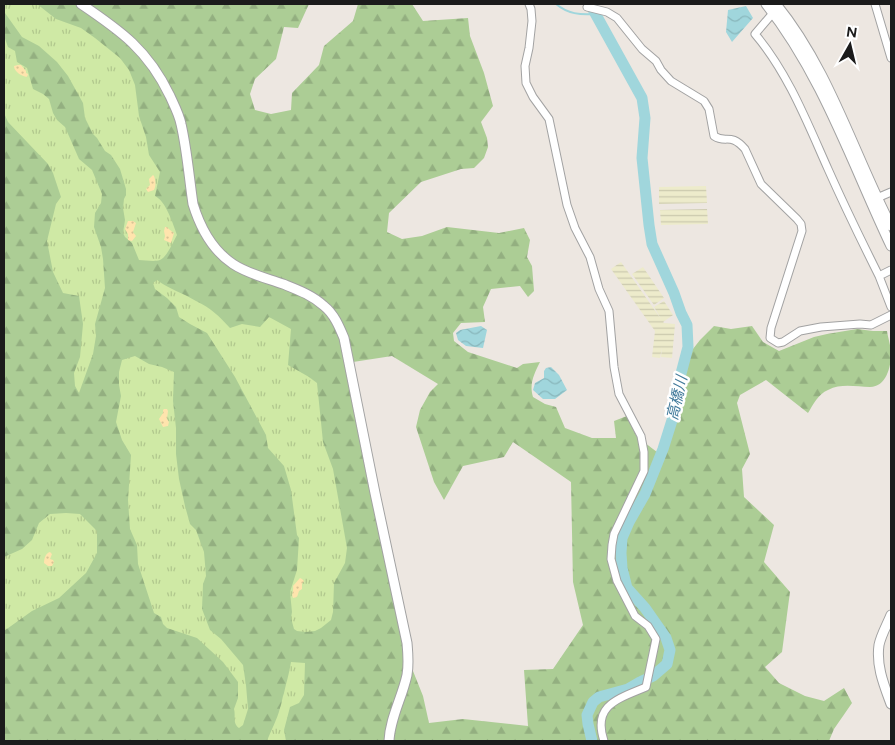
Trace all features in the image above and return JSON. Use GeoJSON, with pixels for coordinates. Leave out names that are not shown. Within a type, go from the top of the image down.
{"type":"FeatureCollection","features":[{"type":"Feature","properties":{"kind":"street"},"geometry":{"type":"LineString","coordinates":[[81,4],[120,31],[135,44],[150,60],[162,79],[180,122],[199,223],[212,244],[233,264],[249,272],[299,290],[315,299],[331,313],[344,338],[407,643],[407,675],[391,722],[389,741]]}},
{"type":"Feature","properties":{"kind":"street"},"geometry":{"type":"LineString","coordinates":[[529,4],[532,21],[526,66],[526,83],[533,97],[549,119],[567,205],[574,228],[590,257],[599,289],[608,311],[619,394],[641,436],[644,452],[644,471],[614,534],[611,559],[617,581],[635,616],[648,626],[656,639],[646,688],[612,703],[604,710],[601,718],[600,732],[604,741]]}},
{"type":"Feature","properties":{"kind":"street"},"geometry":{"type":"LineString","coordinates":[[766,4],[796,46],[815,79],[891,246]]}},
{"type":"Feature","properties":{"kind":"street"},"geometry":{"type":"LineString","coordinates":[[776,4],[806,48],[823,78],[876,198],[891,226]]}},
{"type":"Feature","properties":{"kind":"street"},"geometry":{"type":"LineString","coordinates":[[875,4],[890,53]]}},
{"type":"Feature","properties":{"kind":"street"},"geometry":{"type":"LineString","coordinates":[[587,6],[607,12],[617,18],[642,49],[656,61],[671,82],[704,101],[709,109],[714,136],[717,139],[729,138],[735,140],[745,148],[761,184],[801,224],[802,231],[771,328],[770,338],[778,343],[783,342],[800,331],[821,327],[871,325],[891,315]]}},
{"type":"Feature","properties":{"kind":"street"},"geometry":{"type":"LineString","coordinates":[[773,13],[755,34],[789,85],[879,276],[891,307]]}},
{"type":"Feature","properties":{"kind":"street"},"geometry":{"type":"LineString","coordinates":[[876,198],[891,192]]}},
{"type":"Feature","properties":{"kind":"street"},"geometry":{"type":"LineString","coordinates":[[879,276],[891,270]]}},
{"type":"Feature","properties":{"kind":"street"},"geometry":{"type":"LineString","coordinates":[[891,615],[879,645],[878,665],[891,704]]}},
{"type":"Feature","properties":{"kind":"shaded area"},"geometry":{"type":"Polygon","coordinates":[[[706,186],[707,203],[659,204],[659,187],[706,186]]]}},
{"type":"Feature","properties":{"kind":"shaded area"},"geometry":{"type":"Polygon","coordinates":[[[707,209],[708,224],[661,225],[660,210],[707,209]]]}},
{"type":"Feature","properties":{"kind":"shaded area"},"geometry":{"type":"Polygon","coordinates":[[[621,262],[661,319],[654,307],[664,301],[673,315],[663,322],[675,324],[672,358],[661,357],[662,347],[660,358],[652,357],[655,331],[611,269],[621,262]]]}},
{"type":"Feature","properties":{"kind":"shaded area"},"geometry":{"type":"Polygon","coordinates":[[[643,267],[664,298],[654,305],[632,274],[643,267]]]}},
{"type":"Feature","properties":{"kind":"green space"},"geometry":{"type":"Polygon","coordinates":[[[4,4],[76,4],[118,34],[290,291],[375,516],[304,741],[4,741],[4,4]]]}},
{"type":"Feature","properties":{"kind":"green space"},"geometry":{"type":"Polygon","coordinates":[[[37,4],[309,4],[298,28],[284,27],[276,59],[255,79],[250,94],[255,110],[271,114],[291,110],[292,93],[319,65],[324,46],[353,21],[358,4],[412,4],[423,21],[468,18],[470,36],[484,73],[493,106],[481,122],[488,147],[484,158],[474,168],[461,169],[421,182],[389,213],[387,232],[402,239],[422,236],[447,227],[499,233],[524,228],[530,240],[527,257],[532,266],[534,291],[528,297],[520,286],[491,289],[483,307],[485,322],[461,323],[453,333],[454,341],[468,352],[517,368],[523,364],[540,362],[532,383],[533,397],[545,404],[556,407],[565,428],[592,438],[616,438],[614,421],[627,416],[637,437],[657,452],[670,415],[678,368],[700,340],[714,326],[731,329],[752,326],[763,342],[779,351],[814,337],[827,334],[857,329],[887,331],[891,359],[884,380],[880,384],[870,387],[844,386],[833,388],[821,394],[808,413],[766,380],[740,395],[737,403],[750,454],[742,469],[744,497],[774,525],[764,562],[790,592],[782,652],[765,667],[779,683],[805,696],[824,701],[844,688],[852,703],[834,729],[829,741],[286,741],[284,730],[290,707],[299,703],[304,695],[305,663],[291,662],[281,706],[267,741],[4,741],[4,631],[32,611],[59,598],[86,573],[97,553],[97,531],[80,514],[50,514],[39,523],[32,540],[22,549],[4,557],[4,113],[8,122],[48,164],[61,197],[56,204],[47,241],[53,272],[63,293],[79,296],[83,324],[80,357],[74,373],[75,386],[79,393],[93,354],[96,336],[95,324],[105,288],[101,247],[94,227],[95,213],[101,203],[102,194],[92,170],[79,159],[65,127],[57,120],[53,113],[49,99],[33,89],[27,68],[17,62],[15,51],[8,47],[4,36],[5,13],[22,37],[39,46],[57,62],[68,76],[83,103],[85,118],[93,134],[120,169],[126,189],[123,208],[125,220],[123,233],[132,243],[139,260],[160,260],[167,253],[177,235],[166,208],[155,196],[160,172],[149,155],[146,137],[139,116],[135,85],[129,70],[120,58],[81,28],[56,19],[37,4]],[[157,280],[153,283],[155,289],[176,307],[179,317],[207,333],[235,377],[266,435],[268,448],[284,466],[291,490],[299,538],[297,570],[290,592],[291,618],[294,629],[297,631],[315,631],[331,620],[334,583],[345,563],[347,548],[333,469],[323,442],[317,383],[288,365],[291,329],[269,317],[260,327],[242,324],[230,328],[206,306],[157,280]],[[135,356],[122,360],[119,372],[121,396],[116,422],[122,440],[131,455],[128,500],[130,529],[137,545],[138,564],[154,613],[161,617],[163,624],[167,628],[197,638],[223,662],[238,682],[238,698],[234,709],[235,722],[239,728],[243,725],[248,709],[243,665],[221,639],[210,630],[202,609],[203,584],[206,576],[204,552],[196,530],[190,524],[179,479],[173,401],[174,372],[149,364],[135,356]],[[392,356],[353,362],[413,671],[423,696],[429,723],[463,719],[528,726],[524,670],[553,669],[583,625],[573,582],[571,482],[513,442],[504,457],[463,466],[444,500],[434,482],[416,427],[420,410],[430,392],[438,384],[392,356]]]}},
{"type":"Feature","properties":{"kind":"sand"},"geometry":{"type":"Polygon","coordinates":[[[21,65],[26,71],[27,77],[15,70],[14,66],[21,65]]]}},
{"type":"Feature","properties":{"kind":"sand"},"geometry":{"type":"Polygon","coordinates":[[[153,175],[155,188],[148,192],[146,189],[150,185],[149,179],[153,175]]]}},
{"type":"Feature","properties":{"kind":"sand"},"geometry":{"type":"Polygon","coordinates":[[[128,221],[136,223],[133,232],[136,236],[132,241],[128,240],[128,234],[125,229],[128,221]]]}},
{"type":"Feature","properties":{"kind":"sand"},"geometry":{"type":"Polygon","coordinates":[[[165,227],[174,233],[171,243],[164,240],[165,227]]]}},
{"type":"Feature","properties":{"kind":"sand"},"geometry":{"type":"Polygon","coordinates":[[[164,409],[168,411],[167,419],[169,422],[168,426],[163,427],[159,419],[164,409]]]}},
{"type":"Feature","properties":{"kind":"sand"},"geometry":{"type":"Polygon","coordinates":[[[50,552],[52,554],[50,559],[54,562],[52,566],[48,566],[44,561],[46,555],[50,552]]]}},
{"type":"Feature","properties":{"kind":"sand"},"geometry":{"type":"Polygon","coordinates":[[[300,578],[304,581],[302,589],[297,597],[293,598],[293,586],[300,578]]]}},
{"type":"Feature","properties":{"kind":"water"},"geometry":{"type":"Polygon","coordinates":[[[746,6],[753,18],[732,42],[726,32],[728,10],[746,6]]]}},
{"type":"Feature","properties":{"kind":"water"},"geometry":{"type":"Polygon","coordinates":[[[481,326],[487,330],[483,348],[466,346],[458,340],[456,333],[460,330],[481,326]]]}},
{"type":"Feature","properties":{"kind":"water"},"geometry":{"type":"Polygon","coordinates":[[[551,367],[559,375],[567,390],[555,399],[543,399],[533,390],[535,383],[544,378],[546,368],[551,367]]]}},
{"type":"Feature","properties":{"kind":"waterway"},"geometry":{"type":"LineString","coordinates":[[556,4],[574,13],[595,14]]}},
{"type":"Feature","properties":{"kind":"waterway","name":"高橋川"},"geometry":{"type":"LineString","coordinates":[[590,4],[642,98],[645,118],[642,158],[652,244],[687,325],[688,347],[678,385],[674,414],[663,449],[645,494],[622,538],[621,553],[622,568],[627,588],[645,608],[666,638],[670,650],[667,664],[653,676],[628,689],[599,697],[593,702],[587,715],[592,741]]}}]}
